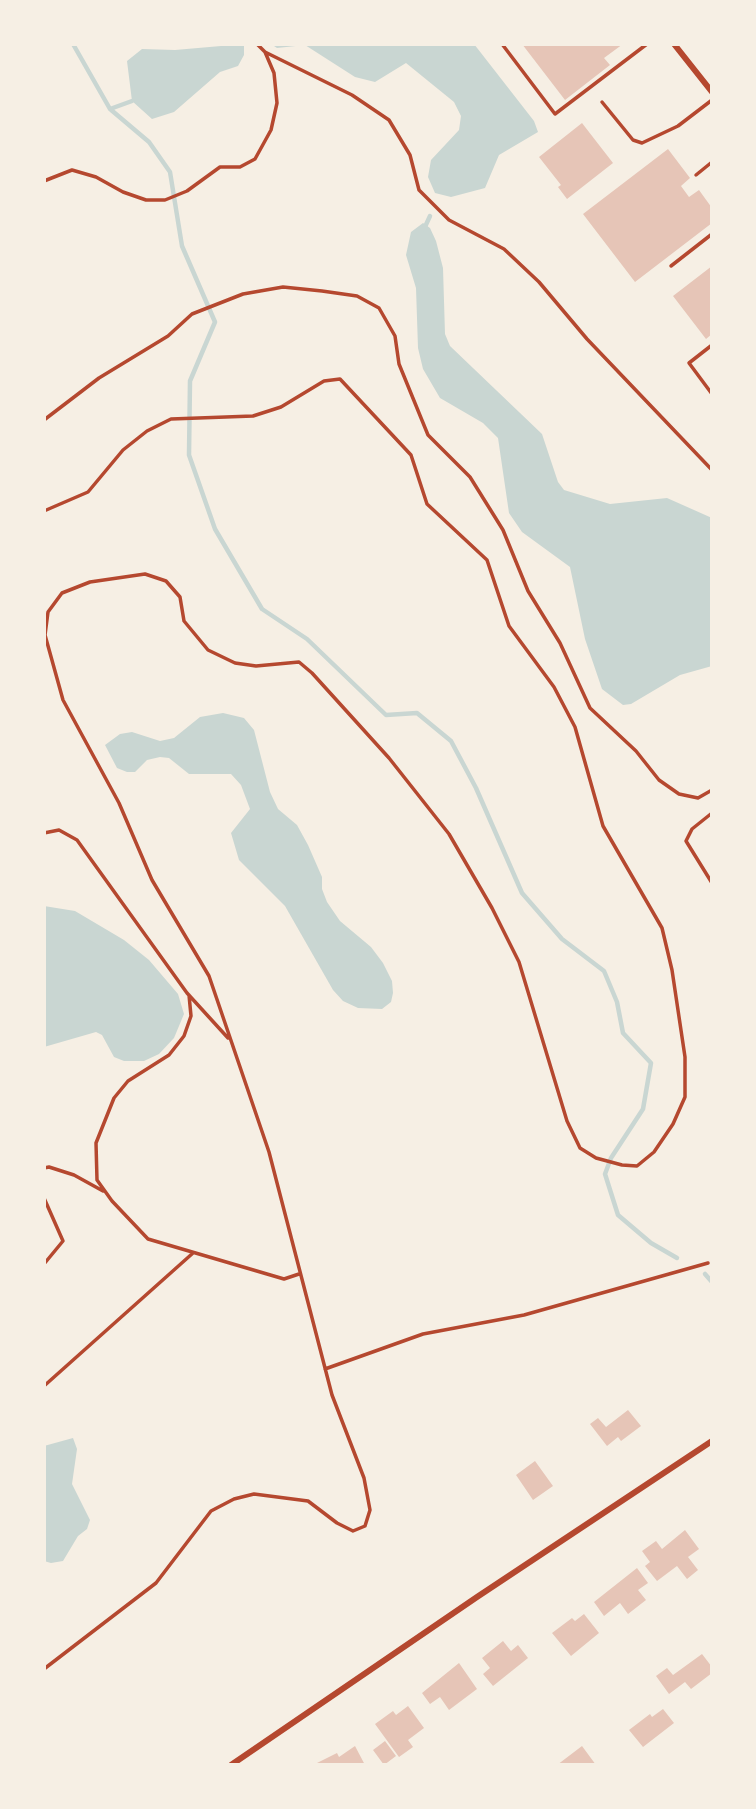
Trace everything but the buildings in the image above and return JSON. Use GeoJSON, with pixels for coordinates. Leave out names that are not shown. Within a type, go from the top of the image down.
{"type":"FeatureCollection","features":[{"type":"Feature","properties":{"kind":"street"},"geometry":{"type":"LineString","coordinates":[[674,44],[712,92]]}},
{"type":"Feature","properties":{"kind":"street"},"geometry":{"type":"LineString","coordinates":[[231,1765],[712,1441]]}},
{"type":"Feature","properties":{"kind":"lane"},"geometry":{"type":"LineString","coordinates":[[257,44],[265,51],[352,95],[389,120],[410,155],[419,190],[449,219],[504,249],[539,282],[587,340],[712,470]]}},
{"type":"Feature","properties":{"kind":"lane"},"geometry":{"type":"LineString","coordinates":[[502,44],[555,114],[647,44]]}},
{"type":"Feature","properties":{"kind":"lane"},"geometry":{"type":"LineString","coordinates":[[44,181],[72,170],[96,177],[123,192],[146,200],[165,200],[183,193],[220,167],[240,167],[255,159],[271,130],[277,103],[274,73],[265,51]]}},
{"type":"Feature","properties":{"kind":"lane"},"geometry":{"type":"LineString","coordinates":[[602,102],[633,140],[642,143],[678,126],[712,100]]}},
{"type":"Feature","properties":{"kind":"lane"},"geometry":{"type":"LineString","coordinates":[[696,175],[712,162]]}},
{"type":"Feature","properties":{"kind":"lane"},"geometry":{"type":"LineString","coordinates":[[671,266],[712,234]]}},
{"type":"Feature","properties":{"kind":"lane"},"geometry":{"type":"LineString","coordinates":[[44,420],[66,401],[134,359],[199,311],[243,294],[283,287],[357,296],[379,307],[395,335],[399,364],[428,435],[470,477],[503,530],[528,591],[560,643],[590,708],[636,751],[659,780],[678,794],[698,798],[712,790]]}},
{"type":"Feature","properties":{"kind":"lane"},"geometry":{"type":"LineString","coordinates":[[712,345],[689,363],[712,394]]}},
{"type":"Feature","properties":{"kind":"lane"},"geometry":{"type":"LineString","coordinates":[[44,511],[88,492],[124,450],[148,431],[171,419],[253,416],[281,407],[324,381],[340,379],[411,455],[427,504],[487,560],[509,626],[554,687],[575,727],[603,826],[662,928],[673,970],[685,1057],[685,1097],[673,1124],[654,1152],[637,1166],[619,1165],[580,1148],[567,1121],[519,962],[492,908],[449,834],[389,758],[312,673],[299,662],[256,666],[235,663],[208,650],[184,621],[180,597],[166,581],[145,574],[89,582],[62,593],[48,612],[45,635],[63,700],[119,803],[152,880],[209,976],[269,1152],[325,1369],[364,1478],[370,1510],[365,1526],[353,1531],[308,1501],[254,1494],[234,1499],[211,1511],[156,1583],[44,1669]]}},
{"type":"Feature","properties":{"kind":"lane"},"geometry":{"type":"LineString","coordinates":[[712,813],[692,829],[686,841],[712,883]]}},
{"type":"Feature","properties":{"kind":"lane"},"geometry":{"type":"LineString","coordinates":[[44,833],[59,830],[77,840],[189,995],[229,1040]]}},
{"type":"Feature","properties":{"kind":"lane"},"geometry":{"type":"LineString","coordinates":[[189,995],[191,1016],[184,1036],[169,1055],[128,1081],[114,1098],[96,1143],[94,1162],[97,1180],[148,1239],[284,1279],[300,1273]]}},
{"type":"Feature","properties":{"kind":"lane"},"geometry":{"type":"LineString","coordinates":[[44,1168],[49,1167],[74,1175],[105,1192]]}},
{"type":"Feature","properties":{"kind":"lane"},"geometry":{"type":"LineString","coordinates":[[44,1198],[63,1241],[44,1264]]}},
{"type":"Feature","properties":{"kind":"lane"},"geometry":{"type":"LineString","coordinates":[[44,1386],[193,1253]]}},
{"type":"Feature","properties":{"kind":"lane"},"geometry":{"type":"LineString","coordinates":[[325,1369],[423,1335],[524,1315],[708,1263]]}},
{"type":"Feature","properties":{"kind":"shaded area"},"geometry":{"type":"Polygon","coordinates":[[[244,44],[244,55],[238,66],[220,72],[174,112],[152,119],[132,101],[127,61],[142,49],[175,50],[244,44]]]}},
{"type":"Feature","properties":{"kind":"shaded area"},"geometry":{"type":"Polygon","coordinates":[[[271,44],[474,44],[534,121],[538,132],[499,155],[485,188],[451,197],[435,193],[428,177],[431,160],[459,130],[461,116],[454,102],[406,63],[375,82],[355,77],[305,45],[277,48],[271,44]]]}},
{"type":"Feature","properties":{"kind":"shaded area"},"geometry":{"type":"Polygon","coordinates":[[[423,223],[430,228],[436,241],[443,268],[445,334],[450,346],[542,434],[558,482],[564,490],[610,504],[667,498],[712,518],[712,666],[680,675],[631,704],[623,705],[602,689],[585,639],[570,567],[522,532],[509,513],[498,438],[483,423],[440,398],[423,369],[418,348],[416,288],[406,255],[411,232],[423,223]]]}},
{"type":"Feature","properties":{"kind":"shaded area"},"geometry":{"type":"Polygon","coordinates":[[[223,713],[244,718],[254,730],[270,792],[278,809],[297,825],[308,845],[322,877],[322,889],[327,902],[340,921],[371,947],[383,963],[392,981],[393,993],[391,1002],[382,1009],[358,1008],[343,1001],[333,990],[285,906],[239,860],[231,833],[250,809],[241,785],[231,774],[189,774],[169,758],[160,757],[147,760],[135,772],[127,772],[117,768],[105,745],[120,734],[132,732],[160,741],[174,738],[200,717],[223,713]]]}},
{"type":"Feature","properties":{"kind":"shaded area"},"geometry":{"type":"Polygon","coordinates":[[[44,906],[75,911],[124,940],[149,960],[178,994],[184,1014],[174,1038],[159,1054],[144,1061],[124,1061],[114,1057],[102,1035],[96,1032],[44,1047],[44,906]]]}},
{"type":"Feature","properties":{"kind":"shaded area"},"geometry":{"type":"Polygon","coordinates":[[[73,1438],[77,1449],[72,1484],[90,1520],[87,1529],[78,1536],[63,1561],[51,1563],[44,1561],[44,1446],[73,1438]]]}},
{"type":"Feature","properties":{"kind":"waterway"},"geometry":{"type":"LineString","coordinates":[[73,44],[110,109],[132,101]]}},
{"type":"Feature","properties":{"kind":"waterway"},"geometry":{"type":"LineString","coordinates":[[110,109],[149,142],[170,172],[182,246],[215,322],[190,381],[189,455],[215,529],[262,609],[307,639],[386,715],[417,713],[451,741],[476,788],[522,893],[562,939],[604,971],[617,1002],[623,1033],[651,1063],[643,1109],[611,1158],[605,1174],[618,1215],[651,1243],[677,1258]]}},
{"type":"Feature","properties":{"kind":"waterway"},"geometry":{"type":"LineString","coordinates":[[424,229],[430,216]]}},
{"type":"Feature","properties":{"kind":"waterway"},"geometry":{"type":"LineString","coordinates":[[705,1274],[712,1282]]}}]}
